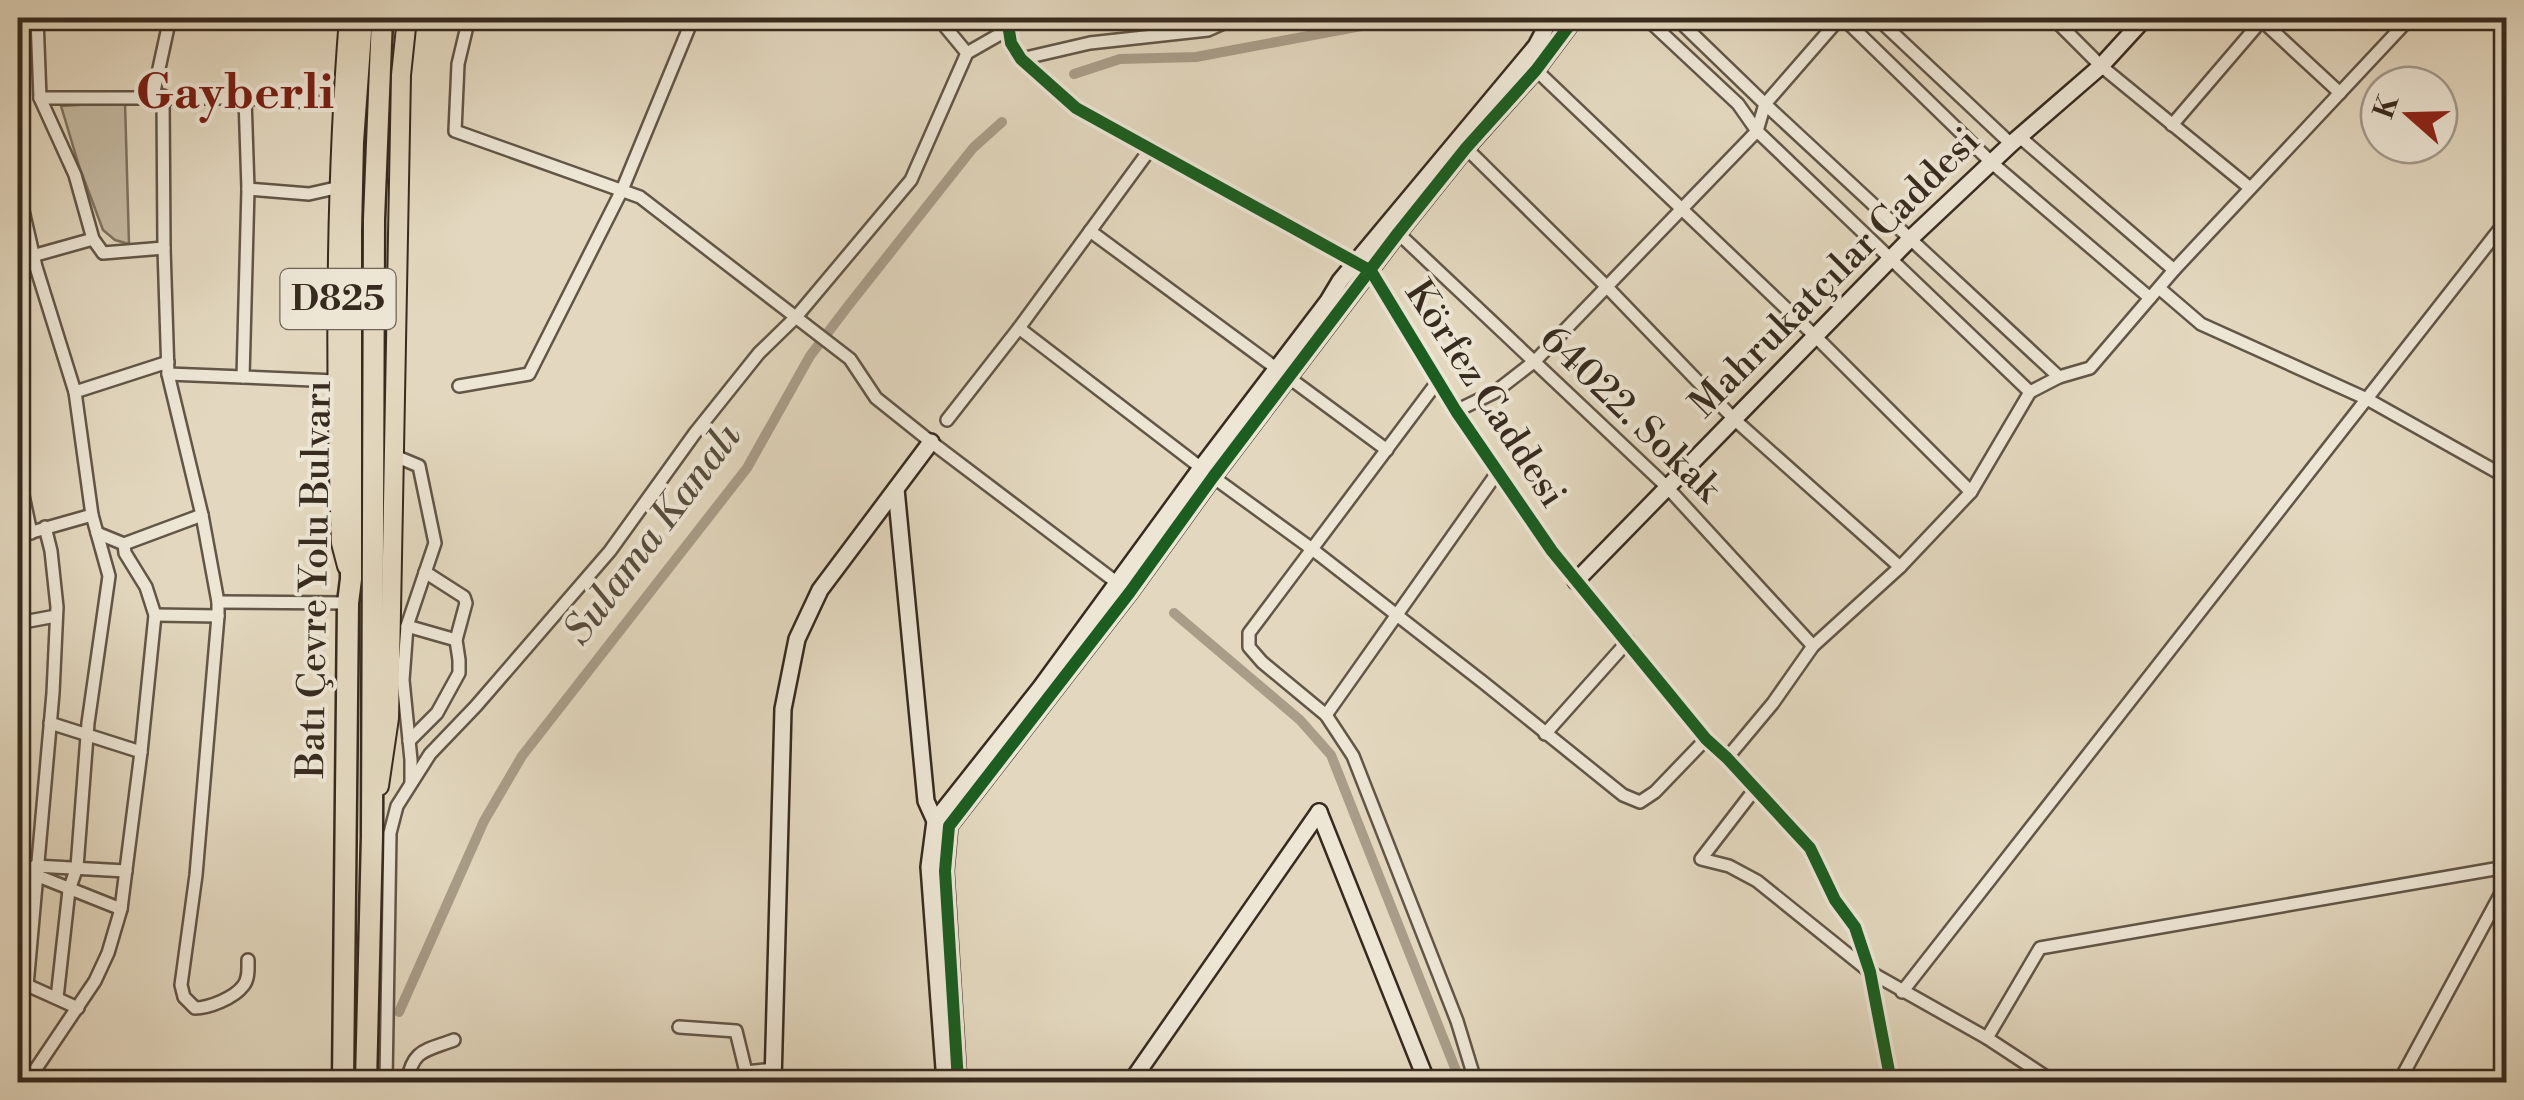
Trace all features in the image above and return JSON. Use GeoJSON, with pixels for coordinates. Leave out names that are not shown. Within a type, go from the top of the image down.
{"type":"FeatureCollection","features":[{"type":"Feature","properties":{"kind":"highway","name":"Batı Çevre Yolu Bulvarı"},"geometry":{"type":"LineString","coordinates":[[343,1082],[351,580],[351,230],[362,18]]}},
{"type":"Feature","properties":{"kind":"highway","name":"Batı Çevre Yolu Bulvarı"},"geometry":{"type":"LineString","coordinates":[[366,1082],[372,836],[374,219],[382,18]]}},
{"type":"Feature","properties":{"kind":"main road","name":"D825"},"geometry":{"type":"LineString","coordinates":[[349,18],[342,104],[336,381],[340,543],[351,580]]}},
{"type":"Feature","properties":{"kind":"main road","name":"D825"},"geometry":{"type":"LineString","coordinates":[[372,836],[388,718],[400,111],[407,18]]}},
{"type":"Feature","properties":{"kind":"street"},"geometry":{"type":"LineString","coordinates":[[37,18],[40,98],[75,175],[92,239],[103,253],[164,248]]}},
{"type":"Feature","properties":{"kind":"street"},"geometry":{"type":"LineString","coordinates":[[170,18],[158,96],[168,368],[218,602],[196,875],[182,985],[184,998],[194,1008],[205,1008],[241,990],[248,975],[248,960]]}},
{"type":"Feature","properties":{"kind":"street"},"geometry":{"type":"LineString","coordinates":[[469,18],[458,64],[455,130],[640,197],[850,359],[876,398],[1124,588]]}},
{"type":"Feature","properties":{"kind":"street"},"geometry":{"type":"LineString","coordinates":[[459,386],[529,374],[622,190],[693,18]]}},
{"type":"Feature","properties":{"kind":"street"},"geometry":{"type":"LineString","coordinates":[[938,18],[967,54]]}},
{"type":"Feature","properties":{"kind":"street"},"geometry":{"type":"LineString","coordinates":[[1021,59],[1235,18]]}},
{"type":"Feature","properties":{"kind":"street"},"geometry":{"type":"LineString","coordinates":[[1283,374],[1355,262],[1536,46],[1550,18]]}},
{"type":"Feature","properties":{"kind":"street"},"geometry":{"type":"LineString","coordinates":[[958,1082],[945,871],[949,826],[1207,472],[1466,148],[1536,70],[1574,18]]}},
{"type":"Feature","properties":{"kind":"street"},"geometry":{"type":"LineString","coordinates":[[1646,18],[1738,104],[1757,131],[2030,392]]}},
{"type":"Feature","properties":{"kind":"street"},"geometry":{"type":"LineString","coordinates":[[1676,18],[2059,377]]}},
{"type":"Feature","properties":{"kind":"street"},"geometry":{"type":"LineString","coordinates":[[1456,411],[1495,392],[1535,362],[1757,131],[1764,104],[1842,18],[1992,163],[2150,298]]}},
{"type":"Feature","properties":{"kind":"street"},"geometry":{"type":"LineString","coordinates":[[1877,18],[2016,141],[2174,270]]}},
{"type":"Feature","properties":{"kind":"street"},"geometry":{"type":"LineString","coordinates":[[2053,18],[2102,66],[2250,188]]}},
{"type":"Feature","properties":{"kind":"street"},"geometry":{"type":"LineString","coordinates":[[1727,758],[1813,646],[1900,568],[1970,492],[2030,392],[2059,377],[2090,368],[2174,270],[2410,18]]}},
{"type":"Feature","properties":{"kind":"street","name":"Mahrukatçılar Caddesi"},"geometry":{"type":"LineString","coordinates":[[1576,581],[1910,238],[2102,66],[2141,19]]}},
{"type":"Feature","properties":{"kind":"street"},"geometry":{"type":"LineString","coordinates":[[2172,125],[2261,19],[2340,94]]}},
{"type":"Feature","properties":{"kind":"street"},"geometry":{"type":"LineString","coordinates":[[386,1082],[390,833],[397,806],[411,782],[430,754],[610,551],[695,433],[759,353],[796,317],[912,180],[967,54],[1008,23]]}},
{"type":"Feature","properties":{"kind":"street","name":"Körfez Caddesi"},"geometry":{"type":"LineString","coordinates":[[1008,23],[1011,43],[1021,59],[1076,108],[1371,271],[1456,411],[1552,552],[1706,738],[1810,848],[1834,900],[1855,927],[1870,972],[1891,1082]]}},
{"type":"Feature","properties":{"kind":"street"},"geometry":{"type":"LineString","coordinates":[[1536,70],[1815,336],[1970,492]]}},
{"type":"Feature","properties":{"kind":"street"},"geometry":{"type":"LineString","coordinates":[[40,98],[158,96],[342,104]]}},
{"type":"Feature","properties":{"kind":"street"},"geometry":{"type":"LineString","coordinates":[[243,377],[248,188],[245,98]]}},
{"type":"Feature","properties":{"kind":"street"},"geometry":{"type":"LineString","coordinates":[[947,420],[1151,148]]}},
{"type":"Feature","properties":{"kind":"street"},"geometry":{"type":"LineString","coordinates":[[1466,148],[1735,420],[1900,568]]}},
{"type":"Feature","properties":{"kind":"street"},"geometry":{"type":"LineString","coordinates":[[248,188],[310,194],[340,188]]}},
{"type":"Feature","properties":{"kind":"street"},"geometry":{"type":"LineString","coordinates":[[18,189],[75,392],[92,515],[109,576],[87,734],[77,867],[69,890],[57,998]]}},
{"type":"Feature","properties":{"kind":"street"},"geometry":{"type":"LineString","coordinates":[[1902,992],[2506,221]]}},
{"type":"Feature","properties":{"kind":"street"},"geometry":{"type":"LineString","coordinates":[[1090,231],[1386,450]]}},
{"type":"Feature","properties":{"kind":"street","name":"64022. Sokak"},"geometry":{"type":"LineString","coordinates":[[1398,233],[1666,486],[1813,646]]}},
{"type":"Feature","properties":{"kind":"street"},"geometry":{"type":"LineString","coordinates":[[18,260],[92,239]]}},
{"type":"Feature","properties":{"kind":"street"},"geometry":{"type":"LineString","coordinates":[[2159,288],[2200,324],[2367,399],[2506,477]]}},
{"type":"Feature","properties":{"kind":"street"},"geometry":{"type":"LineString","coordinates":[[1019,328],[1312,549],[1623,795],[1640,802],[1656,792],[1706,738]]}},
{"type":"Feature","properties":{"kind":"street"},"geometry":{"type":"LineString","coordinates":[[75,392],[168,368],[243,377],[336,381]]}},
{"type":"Feature","properties":{"kind":"street"},"geometry":{"type":"LineString","coordinates":[[1438,380],[1249,633],[1248,646],[1326,715],[1353,756],[1457,1021],[1473,1082]]}},
{"type":"Feature","properties":{"kind":"street"},"geometry":{"type":"LineString","coordinates":[[679,1027],[736,1032],[746,1072],[773,1076],[783,709],[797,640],[820,590],[931,442]]}},
{"type":"Feature","properties":{"kind":"street"},"geometry":{"type":"LineString","coordinates":[[395,456],[419,466],[435,543],[408,626],[403,680],[411,782]]}},
{"type":"Feature","properties":{"kind":"street"},"geometry":{"type":"LineString","coordinates":[[18,472],[24,534],[92,515]]}},
{"type":"Feature","properties":{"kind":"street"},"geometry":{"type":"LineString","coordinates":[[1326,715],[1497,474]]}},
{"type":"Feature","properties":{"kind":"street"},"geometry":{"type":"LineString","coordinates":[[896,489],[926,800],[935,820],[929,868],[945,1082]]}},
{"type":"Feature","properties":{"kind":"street"},"geometry":{"type":"LineString","coordinates":[[97,534],[124,544],[202,515]]}},
{"type":"Feature","properties":{"kind":"street"},"geometry":{"type":"LineString","coordinates":[[45,528],[57,601],[38,871],[22,983],[78,1008]]}},
{"type":"Feature","properties":{"kind":"street"},"geometry":{"type":"LineString","coordinates":[[27,1082],[95,981],[121,909],[155,614],[124,544]]}},
{"type":"Feature","properties":{"kind":"street"},"geometry":{"type":"LineString","coordinates":[[410,742],[437,712],[458,674],[456,640],[466,600],[425,572]]}},
{"type":"Feature","properties":{"kind":"street"},"geometry":{"type":"LineString","coordinates":[[935,820],[1124,588]]}},
{"type":"Feature","properties":{"kind":"street"},"geometry":{"type":"LineString","coordinates":[[218,602],[348,603]]}},
{"type":"Feature","properties":{"kind":"street"},"geometry":{"type":"LineString","coordinates":[[155,614],[218,616]]}},
{"type":"Feature","properties":{"kind":"street"},"geometry":{"type":"LineString","coordinates":[[18,623],[56,616]]}},
{"type":"Feature","properties":{"kind":"street"},"geometry":{"type":"LineString","coordinates":[[408,626],[456,640]]}},
{"type":"Feature","properties":{"kind":"street"},"geometry":{"type":"LineString","coordinates":[[1546,734],[1628,641]]}},
{"type":"Feature","properties":{"kind":"street"},"geometry":{"type":"LineString","coordinates":[[50,722],[141,752]]}},
{"type":"Feature","properties":{"kind":"street"},"geometry":{"type":"LineString","coordinates":[[1755,789],[1701,859],[1729,866],[1756,881],[1870,972],[2054,1082]]}},
{"type":"Feature","properties":{"kind":"street"},"geometry":{"type":"LineString","coordinates":[[1131,1082],[1320,812],[1427,1082]]}},
{"type":"Feature","properties":{"kind":"street"},"geometry":{"type":"LineString","coordinates":[[18,867],[38,871],[77,867],[126,871]]}},
{"type":"Feature","properties":{"kind":"street"},"geometry":{"type":"LineString","coordinates":[[1986,1038],[2040,948],[2506,867]]}},
{"type":"Feature","properties":{"kind":"street"},"geometry":{"type":"LineString","coordinates":[[38,871],[69,890],[121,909]]}},
{"type":"Feature","properties":{"kind":"street"},"geometry":{"type":"LineString","coordinates":[[2399,1082],[2506,884]]}},
{"type":"Feature","properties":{"kind":"street"},"geometry":{"type":"LineString","coordinates":[[407,1082],[410,1064],[421,1052],[454,1040]]}},
{"type":"Feature","properties":{"kind":"shaded area"},"geometry":{"type":"Polygon","coordinates":[[[125,102],[129,244],[115,240],[103,230],[61,106],[125,102]]]}},
{"type":"Feature","properties":{"kind":"waterway","name":"Sulama Kanalı"},"geometry":{"type":"LineString","coordinates":[[1074,74],[1120,59],[1196,57],[1404,18]]}},
{"type":"Feature","properties":{"kind":"waterway","name":"Sulama Kanalı"},"geometry":{"type":"LineString","coordinates":[[399,1012],[484,821],[522,756],[747,468],[810,356],[973,148],[1002,122]]}},
{"type":"Feature","properties":{"kind":"waterway"},"geometry":{"type":"LineString","coordinates":[[1174,613],[1300,720],[1331,755],[1457,1073]]}},
{"type":"Feature","properties":{"kind":"cycle path"},"geometry":{"type":"LineString","coordinates":[[1007,18],[1011,43],[1021,59],[1076,108],[1371,271],[1456,411],[1552,551],[1706,739],[1810,848],[1835,900],[1855,927],[1870,972],[1891,1082]]}},
{"type":"Feature","properties":{"kind":"cycle path"},"geometry":{"type":"LineString","coordinates":[[958,1082],[945,871],[949,826],[1130,592],[1398,233],[1575,18]]}},
{"type":"Feature","properties":{"kind":"district","name":"Gayberli"},"geometry":{"type":"Point","coordinates":[235,94]}}]}
